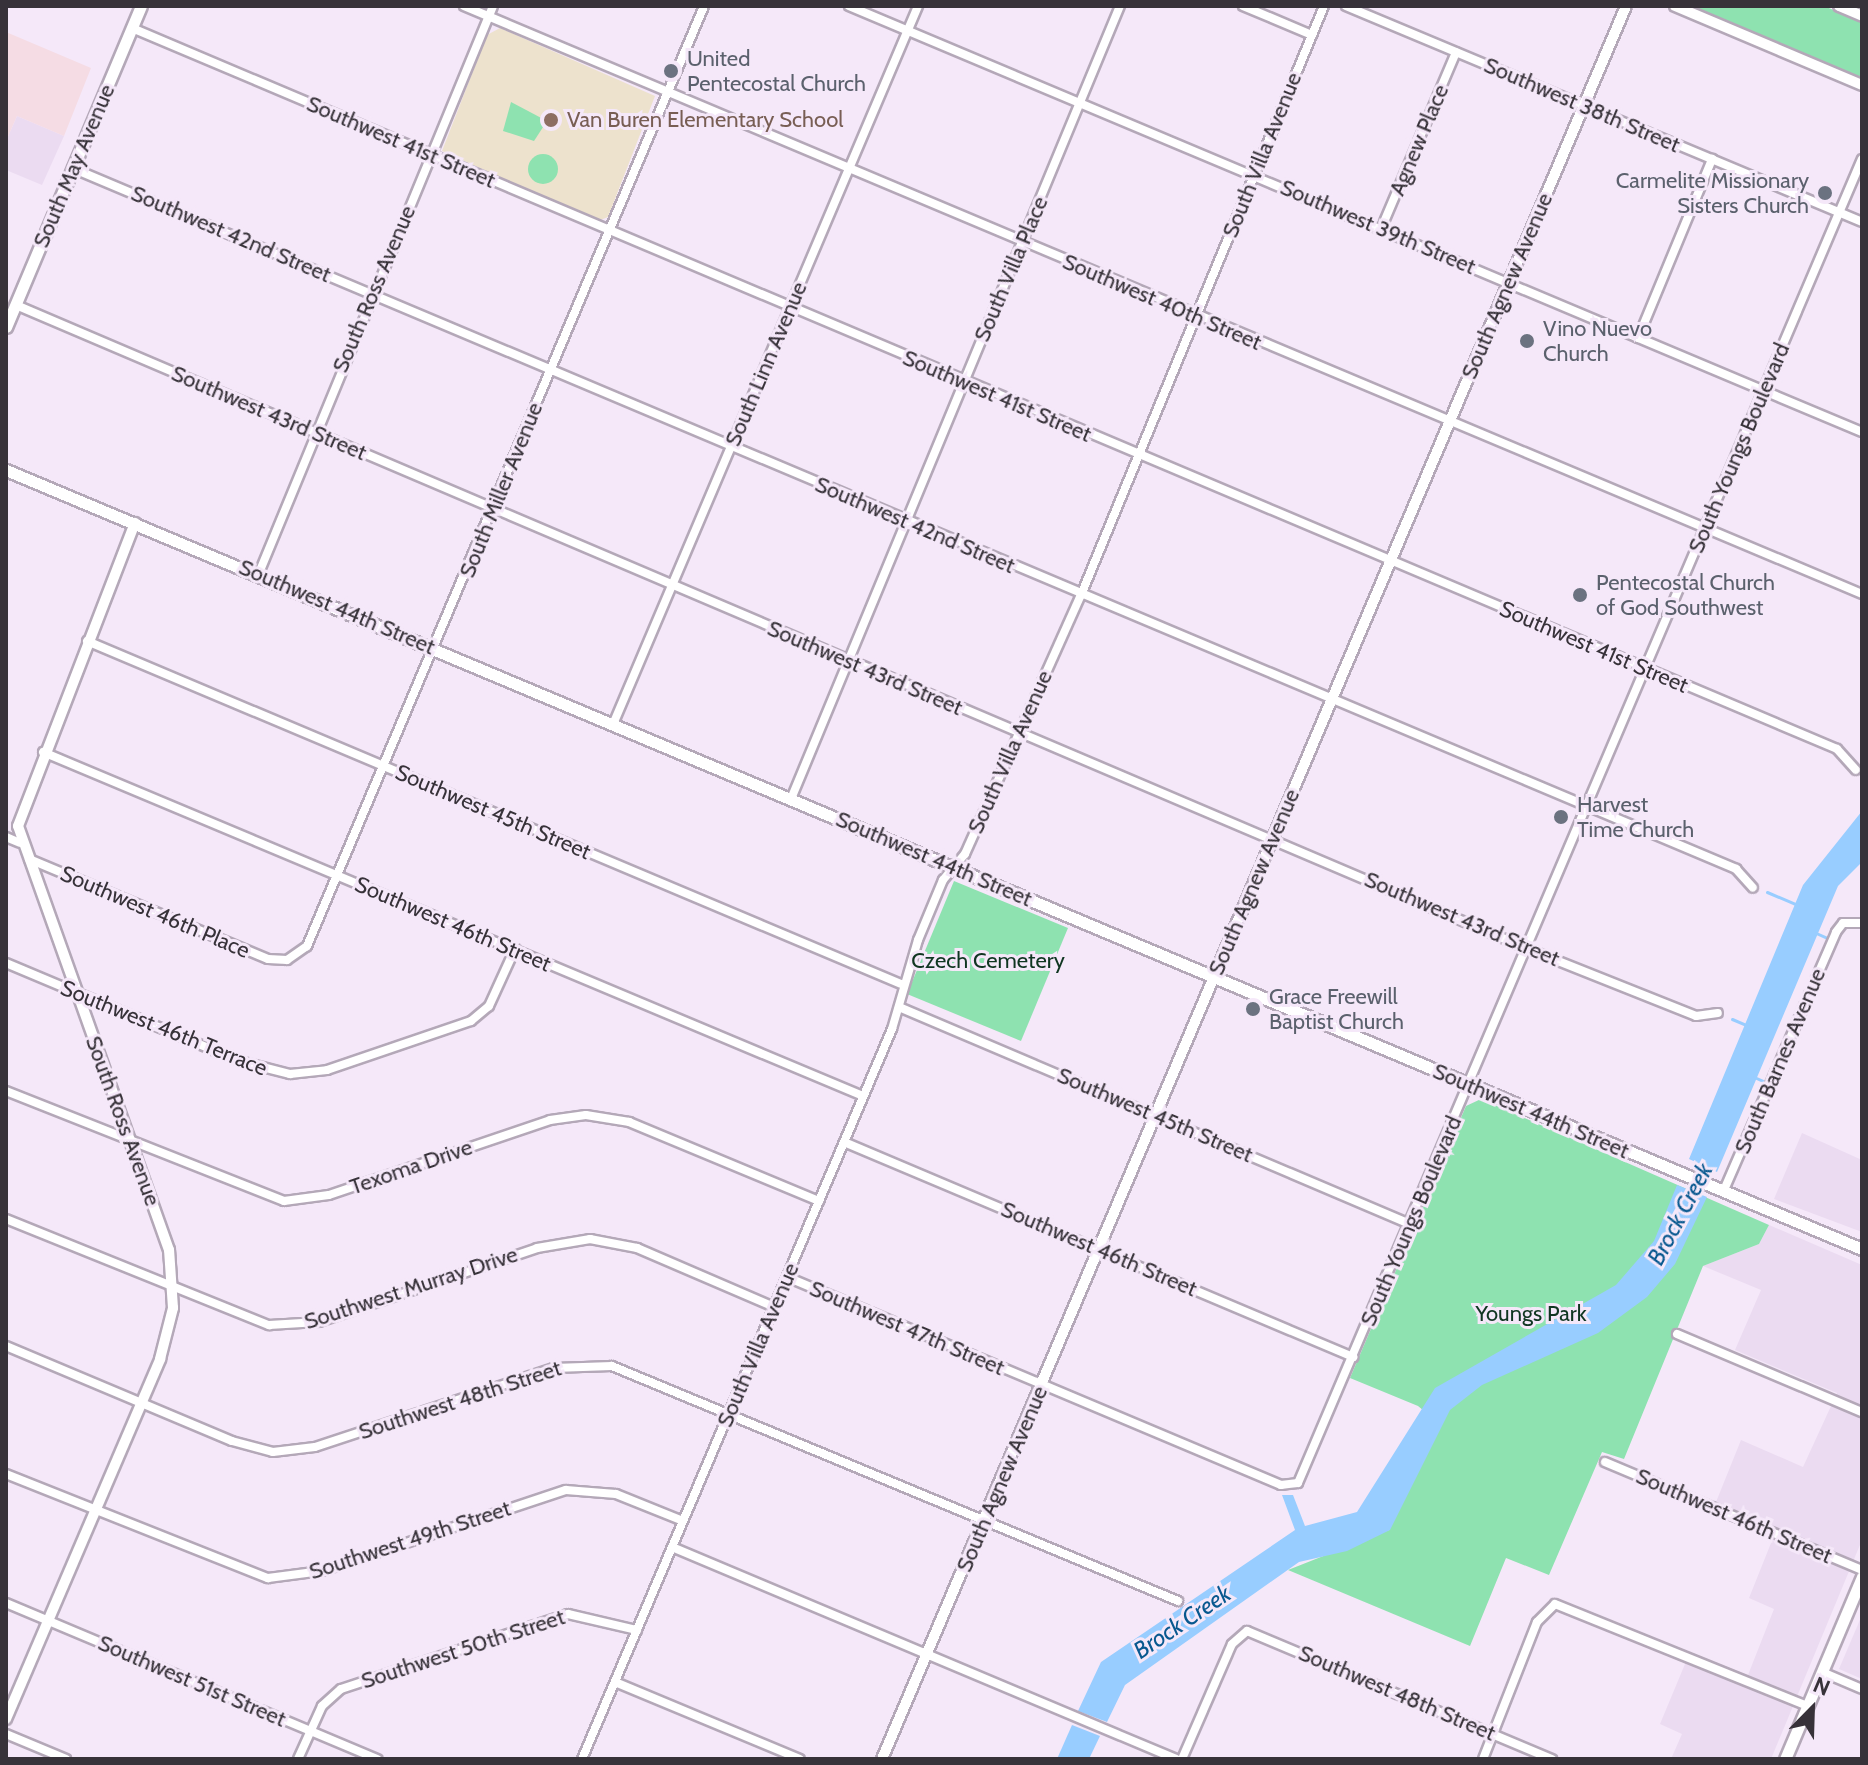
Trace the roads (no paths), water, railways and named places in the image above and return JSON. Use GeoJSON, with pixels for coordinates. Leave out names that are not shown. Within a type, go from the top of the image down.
{"type":"FeatureCollection","features":[{"type":"Feature","properties":{"kind":"main road","name":"South May Avenue"},"geometry":{"type":"LineString","coordinates":[[6,327],[141,6]]}},
{"type":"Feature","properties":{"kind":"main road","name":"Southwest 44th Street"},"geometry":{"type":"LineString","coordinates":[[6,470],[614,722],[1862,1249]]}},
{"type":"Feature","properties":{"kind":"main road"},"geometry":{"type":"LineString","coordinates":[[1785,1759],[1862,1577]]}},
{"type":"Feature","properties":{"kind":"street","name":"Southwest 40th Street"},"geometry":{"type":"LineString","coordinates":[[464,6],[847,171],[1862,594]]}},
{"type":"Feature","properties":{"kind":"street","name":"South Ross Avenue"},"geometry":{"type":"LineString","coordinates":[[259,573],[493,6]]}},
{"type":"Feature","properties":{"kind":"street","name":"South Miller Avenue"},"geometry":{"type":"LineString","coordinates":[[282,960],[307,946],[495,510],[550,369],[704,6]]}},
{"type":"Feature","properties":{"kind":"street","name":"Southwest 39th Street"},"geometry":{"type":"LineString","coordinates":[[849,6],[1862,432]]}},
{"type":"Feature","properties":{"kind":"street","name":"South Linn Avenue"},"geometry":{"type":"LineString","coordinates":[[614,722],[918,6]]}},
{"type":"Feature","properties":{"kind":"street","name":"South Villa Place"},"geometry":{"type":"LineString","coordinates":[[791,799],[1120,6]]}},
{"type":"Feature","properties":{"kind":"street"},"geometry":{"type":"LineString","coordinates":[[1243,6],[1312,35]]}},
{"type":"Feature","properties":{"kind":"street","name":"South Villa Avenue"},"geometry":{"type":"LineString","coordinates":[[582,1759],[863,1096],[899,1007],[901,984],[1081,595],[1324,6]]}},
{"type":"Feature","properties":{"kind":"street","name":"Southwest 38th Street"},"geometry":{"type":"LineString","coordinates":[[1346,6],[1862,222]]}},
{"type":"Feature","properties":{"kind":"street","name":"South Agnew Avenue"},"geometry":{"type":"LineString","coordinates":[[882,1759],[1626,6]]}},
{"type":"Feature","properties":{"kind":"street"},"geometry":{"type":"LineString","coordinates":[[1675,6],[1862,85]]}},
{"type":"Feature","properties":{"kind":"street"},"geometry":{"type":"LineString","coordinates":[[1839,6],[1862,16]]}},
{"type":"Feature","properties":{"kind":"street","name":"Southwest 41st Street"},"geometry":{"type":"LineString","coordinates":[[132,28],[962,382],[1391,559],[1837,749],[1856,770]]}},
{"type":"Feature","properties":{"kind":"street","name":"Agnew Place"},"geometry":{"type":"LineString","coordinates":[[1381,229],[1456,52]]}},
{"type":"Feature","properties":{"kind":"street"},"geometry":{"type":"LineString","coordinates":[[1638,338],[1712,159]]}},
{"type":"Feature","properties":{"kind":"street","name":"South Youngs Boulevard"},"geometry":{"type":"LineString","coordinates":[[1294,1486],[1472,1085],[1862,159]]}},
{"type":"Feature","properties":{"kind":"street","name":"Southwest 42nd Street"},"geometry":{"type":"LineString","coordinates":[[72,168],[372,293],[730,448],[1736,869],[1753,888]]}},
{"type":"Feature","properties":{"kind":"street","name":"Southwest 43rd Street"},"geometry":{"type":"LineString","coordinates":[[16,305],[846,661],[1274,837],[1528,949],[1696,1016],[1718,1013]]}},
{"type":"Feature","properties":{"kind":"street"},"geometry":{"type":"LineString","coordinates":[[6,837],[20,843],[22,800],[135,523]]}},
{"type":"Feature","properties":{"kind":"street","name":"Southwest 45th Street"},"geometry":{"type":"LineString","coordinates":[[86,641],[901,984]]}},
{"type":"Feature","properties":{"kind":"street","name":"Southwest 46th Street"},"geometry":{"type":"LineString","coordinates":[[43,752],[863,1096]]}},
{"type":"Feature","properties":{"kind":"street","name":"South Ross Avenue"},"geometry":{"type":"LineString","coordinates":[[6,1719],[164,1348],[174,1290],[169,1250],[29,859],[20,843]]}},
{"type":"Feature","properties":{"kind":"street","name":"Southwest 46th Place"},"geometry":{"type":"LineString","coordinates":[[29,859],[282,960]]}},
{"type":"Feature","properties":{"kind":"street","name":"South Barnes Avenue"},"geometry":{"type":"LineString","coordinates":[[1724,1190],[1836,932],[1843,923],[1862,923]]}},
{"type":"Feature","properties":{"kind":"street","name":"Southwest 46th Terrace"},"geometry":{"type":"LineString","coordinates":[[6,963],[257,1068],[305,1074],[471,1021],[489,1006],[515,949]]}},
{"type":"Feature","properties":{"kind":"street","name":"Southwest 45th Street"},"geometry":{"type":"LineString","coordinates":[[899,1007],[1410,1224]]}},
{"type":"Feature","properties":{"kind":"street","name":"Texoma Drive"},"geometry":{"type":"LineString","coordinates":[[6,1091],[245,1191],[296,1201],[550,1120],[600,1116],[819,1201]]}},
{"type":"Feature","properties":{"kind":"street","name":"Southwest 46th Street"},"geometry":{"type":"LineString","coordinates":[[844,1142],[1353,1357]]}},
{"type":"Feature","properties":{"kind":"street","name":"Southwest Murray Drive"},"geometry":{"type":"LineString","coordinates":[[6,1219],[253,1322],[302,1325],[554,1243],[590,1239],[637,1248],[774,1307]]}},
{"type":"Feature","properties":{"kind":"street","name":"Southwest 47th Street"},"geometry":{"type":"LineString","coordinates":[[787,1277],[1294,1486]]}},
{"type":"Feature","properties":{"kind":"street"},"geometry":{"type":"LineString","coordinates":[[1677,1334],[1862,1412]]}},
{"type":"Feature","properties":{"kind":"street","name":"Southwest 48th Street"},"geometry":{"type":"LineString","coordinates":[[6,1346],[139,1402],[273,1452],[315,1447],[568,1365],[627,1371],[1178,1601]]}},
{"type":"Feature","properties":{"kind":"street","name":"Southwest 46th Street"},"geometry":{"type":"LineString","coordinates":[[1605,1462],[1862,1570]]}},
{"type":"Feature","properties":{"kind":"street","name":"Southwest 49th Street"},"geometry":{"type":"LineString","coordinates":[[6,1474],[236,1571],[282,1578],[566,1490],[616,1494],[683,1521]]}},
{"type":"Feature","properties":{"kind":"street"},"geometry":{"type":"LineString","coordinates":[[672,1547],[1179,1759]]}},
{"type":"Feature","properties":{"kind":"street","name":"Southwest 51st Street"},"geometry":{"type":"LineString","coordinates":[[6,1603],[378,1759]]}},
{"type":"Feature","properties":{"kind":"street"},"geometry":{"type":"LineString","coordinates":[[1483,1759],[1550,1606],[1572,1608],[1807,1706]]}},
{"type":"Feature","properties":{"kind":"street","name":"Southwest 50th Street"},"geometry":{"type":"LineString","coordinates":[[310,1731],[336,1691],[557,1616],[589,1614],[637,1630]]}},
{"type":"Feature","properties":{"kind":"street","name":"Southwest 48th Street"},"geometry":{"type":"LineString","coordinates":[[1179,1759],[1241,1632],[1552,1759]]}},
{"type":"Feature","properties":{"kind":"street"},"geometry":{"type":"LineString","coordinates":[[1822,1672],[1862,1689]]}},
{"type":"Feature","properties":{"kind":"street"},"geometry":{"type":"LineString","coordinates":[[615,1682],[800,1759]]}},
{"type":"Feature","properties":{"kind":"street"},"geometry":{"type":"LineString","coordinates":[[298,1759],[310,1731]]}},
{"type":"Feature","properties":{"kind":"street"},"geometry":{"type":"LineString","coordinates":[[6,1734],[66,1759]]}},
{"type":"Feature","properties":{"kind":"water","name":"Brock Creek"},"geometry":{"type":"Polygon","coordinates":[[[1862,811],[1862,862],[1838,886],[1717,1172],[1689,1159],[1803,885],[1862,811]]]}},
{"type":"Feature","properties":{"kind":"water","name":"Brock Creek"},"geometry":{"type":"Polygon","coordinates":[[[1677,1185],[1707,1197],[1675,1264],[1647,1297],[1598,1333],[1482,1385],[1450,1410],[1390,1530],[1347,1551],[1299,1562],[1125,1685],[1107,1722],[1078,1711],[1101,1662],[1295,1530],[1282,1495],[1293,1495],[1305,1526],[1357,1512],[1435,1388],[1616,1285],[1654,1241],[1677,1185]]]}},
{"type":"Feature","properties":{"kind":"water"},"geometry":{"type":"Polygon","coordinates":[[[1072,1725],[1100,1736],[1089,1759],[1057,1759],[1072,1725]]]}},
{"type":"Feature","properties":{"kind":"waterway"},"geometry":{"type":"LineString","coordinates":[[1767,892],[1797,905]]}},
{"type":"Feature","properties":{"kind":"waterway"},"geometry":{"type":"LineString","coordinates":[[1816,933],[1827,938]]}},
{"type":"Feature","properties":{"kind":"waterway"},"geometry":{"type":"LineString","coordinates":[[1732,1019],[1746,1025]]}},
{"type":"Feature","properties":{"kind":"waterway"},"geometry":{"type":"LineString","coordinates":[[1754,1077],[1765,1082]]}},
{"type":"Feature","properties":{"kind":"place","name":"United Pentecostal Church"},"geometry":{"type":"Point","coordinates":[671,71]}},
{"type":"Feature","properties":{"kind":"place","name":"Van Buren Elementary School"},"geometry":{"type":"Point","coordinates":[551,120]}},
{"type":"Feature","properties":{"kind":"place","name":"Carmelite Missionary Sisters Church"},"geometry":{"type":"Point","coordinates":[1825,193]}},
{"type":"Feature","properties":{"kind":"place","name":"Vino Nuevo Church"},"geometry":{"type":"Point","coordinates":[1527,341]}},
{"type":"Feature","properties":{"kind":"place","name":"Pentecostal Church of God Southwest"},"geometry":{"type":"Point","coordinates":[1580,595]}},
{"type":"Feature","properties":{"kind":"place","name":"Harvest Time Church"},"geometry":{"type":"Point","coordinates":[1561,817]}},
{"type":"Feature","properties":{"kind":"place","name":"Grace Freewill Baptist Church"},"geometry":{"type":"Point","coordinates":[1253,1009]}},
{"type":"Feature","properties":{"kind":"park label","name":"Czech Cemetery"},"geometry":{"type":"Point","coordinates":[988,961]}},
{"type":"Feature","properties":{"kind":"park label","name":"Youngs Park"},"geometry":{"type":"Point","coordinates":[1531,1314]}}]}
